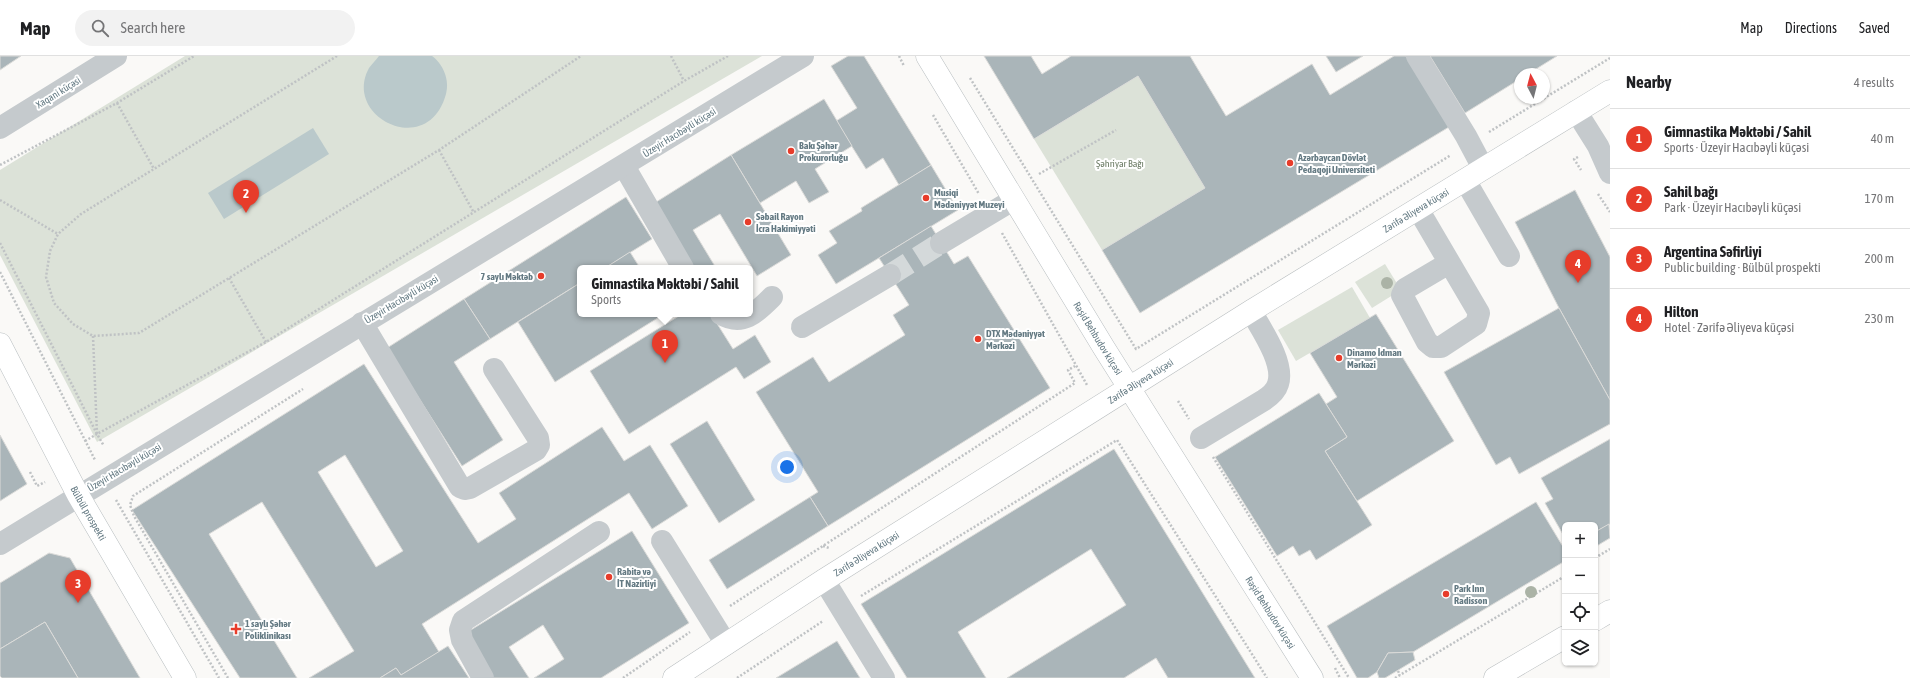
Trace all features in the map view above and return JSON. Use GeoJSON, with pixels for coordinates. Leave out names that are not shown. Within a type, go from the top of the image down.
{"type":"FeatureCollection","features":[{"type":"Feature","properties":{"kind":"main road","name":"Rəşid Behbudov küçəsi"},"geometry":{"type":"LineString","coordinates":[[926,56],[1013,200],[1312,678]]}},
{"type":"Feature","properties":{"kind":"main road","name":"Zərifə Əliyeva küçəsi"},"geometry":{"type":"LineString","coordinates":[[674,678],[824,580],[1251,311],[1610,90]]}},
{"type":"Feature","properties":{"kind":"main road","name":"Bülbül prospekti"},"geometry":{"type":"LineString","coordinates":[[0,344],[78,495],[185,678]]}},
{"type":"Feature","properties":{"kind":"main road"},"geometry":{"type":"LineString","coordinates":[[1598,618],[1610,611]]}},
{"type":"Feature","properties":{"kind":"main road"},"geometry":{"type":"LineString","coordinates":[[1495,678],[1562,639]]}},
{"type":"Feature","properties":{"kind":"street","name":"Xaqani küçəsi"},"geometry":{"type":"LineString","coordinates":[[0,128],[116,56]]}},
{"type":"Feature","properties":{"kind":"street","name":"Üzeyir Hacıbəyli küçəsi"},"geometry":{"type":"LineString","coordinates":[[0,544],[78,495],[624,166],[803,56]]}},
{"type":"Feature","properties":{"kind":"street"},"geometry":{"type":"LineString","coordinates":[[1418,56],[1470,144],[1474,174],[1509,256]]}},
{"type":"Feature","properties":{"kind":"street"},"geometry":{"type":"LineString","coordinates":[[1576,111],[1598,146],[1610,173]]}},
{"type":"Feature","properties":{"kind":"street"},"geometry":{"type":"LineString","coordinates":[[624,166],[681,265]]}},
{"type":"Feature","properties":{"kind":"street"},"geometry":{"type":"LineString","coordinates":[[942,243],[1013,200]]}},
{"type":"Feature","properties":{"kind":"street"},"geometry":{"type":"LineString","coordinates":[[1418,209],[1449,263]]}},
{"type":"Feature","properties":{"kind":"street"},"geometry":{"type":"LineString","coordinates":[[802,327],[890,275]]}},
{"type":"Feature","properties":{"kind":"street"},"geometry":{"type":"LineString","coordinates":[[753,314],[758,312],[772,297]]}},
{"type":"Feature","properties":{"kind":"street"},"geometry":{"type":"LineString","coordinates":[[1201,438],[1264,400],[1273,393],[1278,383],[1279,372],[1276,359],[1251,311]]}},
{"type":"Feature","properties":{"kind":"street"},"geometry":{"type":"LineString","coordinates":[[726,317],[740,320],[747,317]]}},
{"type":"Feature","properties":{"kind":"street"},"geometry":{"type":"LineString","coordinates":[[362,323],[460,487],[464,489],[470,488],[536,450],[539,445],[538,438],[494,369]]}},
{"type":"Feature","properties":{"kind":"street"},"geometry":{"type":"LineString","coordinates":[[483,678],[462,640],[460,630],[463,621],[599,532]]}},
{"type":"Feature","properties":{"kind":"street"},"geometry":{"type":"LineString","coordinates":[[662,541],[726,644]]}},
{"type":"Feature","properties":{"kind":"street"},"geometry":{"type":"LineString","coordinates":[[824,580],[884,678]]}},
{"type":"Feature","properties":{"kind":"path"},"geometry":{"type":"LineString","coordinates":[[0,165],[117,103],[194,56]]}},
{"type":"Feature","properties":{"kind":"path"},"geometry":{"type":"LineString","coordinates":[[337,56],[81,214],[58,234],[50,251],[46,277],[54,303],[72,324],[93,336],[139,333],[439,150],[581,56]]}},
{"type":"Feature","properties":{"kind":"path"},"geometry":{"type":"LineString","coordinates":[[671,56],[684,81]]}},
{"type":"Feature","properties":{"kind":"path"},"geometry":{"type":"LineString","coordinates":[[85,441],[266,342],[684,81],[728,56]]}},
{"type":"Feature","properties":{"kind":"path"},"geometry":{"type":"LineString","coordinates":[[898,56],[907,70]]}},
{"type":"Feature","properties":{"kind":"path"},"geometry":{"type":"LineString","coordinates":[[969,76],[1136,349],[1610,58]]}},
{"type":"Feature","properties":{"kind":"path"},"geometry":{"type":"LineString","coordinates":[[117,103],[154,169]]}},
{"type":"Feature","properties":{"kind":"path"},"geometry":{"type":"LineString","coordinates":[[931,111],[991,213],[1075,366],[1087,385],[1081,390]]}},
{"type":"Feature","properties":{"kind":"path"},"geometry":{"type":"LineString","coordinates":[[1039,174],[1116,130]]}},
{"type":"Feature","properties":{"kind":"path"},"geometry":{"type":"LineString","coordinates":[[439,150],[474,213]]}},
{"type":"Feature","properties":{"kind":"path"},"geometry":{"type":"LineString","coordinates":[[0,200],[58,234]]}},
{"type":"Feature","properties":{"kind":"path"},"geometry":{"type":"LineString","coordinates":[[0,243],[104,446]]}},
{"type":"Feature","properties":{"kind":"path"},"geometry":{"type":"LineString","coordinates":[[0,272],[91,454]]}},
{"type":"Feature","properties":{"kind":"path"},"geometry":{"type":"LineString","coordinates":[[229,278],[266,342]]}},
{"type":"Feature","properties":{"kind":"path"},"geometry":{"type":"LineString","coordinates":[[93,336],[97,434]]}},
{"type":"Feature","properties":{"kind":"path"},"geometry":{"type":"LineString","coordinates":[[623,678],[710,618],[1075,383],[1068,370],[1075,366]]}},
{"type":"Feature","properties":{"kind":"path"},"geometry":{"type":"LineString","coordinates":[[228,678],[134,516],[130,505],[133,496],[308,387]]}},
{"type":"Feature","properties":{"kind":"path"},"geometry":{"type":"LineString","coordinates":[[1178,401],[1349,678]]}},
{"type":"Feature","properties":{"kind":"path"},"geometry":{"type":"LineString","coordinates":[[737,678],[841,609],[1117,440],[1267,678]]}},
{"type":"Feature","properties":{"kind":"path"},"geometry":{"type":"LineString","coordinates":[[30,472],[37,486]]}},
{"type":"Feature","properties":{"kind":"path"},"geometry":{"type":"LineString","coordinates":[[119,506],[219,678]]}},
{"type":"Feature","properties":{"kind":"path"},"geometry":{"type":"LineString","coordinates":[[823,546],[830,548]]}},
{"type":"Feature","properties":{"kind":"path"},"geometry":{"type":"LineString","coordinates":[[1598,556],[1610,549]]}},
{"type":"Feature","properties":{"kind":"path"},"geometry":{"type":"LineString","coordinates":[[1395,678],[1562,578]]}},
{"type":"Feature","properties":{"kind":"path"},"geometry":{"type":"LineString","coordinates":[[1338,659],[1331,662],[1340,678]]}},
{"type":"Feature","properties":{"kind":"path"},"geometry":{"type":"LineString","coordinates":[[1398,671],[1400,675]]}},
{"type":"Feature","properties":{"kind":"green space"},"geometry":{"type":"Polygon","coordinates":[[[185,56],[762,56],[97,442],[0,255],[0,170],[185,56]]]}},
{"type":"Feature","properties":{"kind":"green space","name":"Şəhriyar Bağı"},"geometry":{"type":"Polygon","coordinates":[[[1138,76],[1205,188],[1102,250],[1034,139],[1138,76]]]}},
{"type":"Feature","properties":{"kind":"green space"},"geometry":{"type":"Polygon","coordinates":[[[1385,264],[1401,290],[1372,308],[1355,282],[1385,264]]]}},
{"type":"Feature","properties":{"kind":"green space"},"geometry":{"type":"Polygon","coordinates":[[[1352,287],[1370,318],[1296,361],[1278,330],[1352,287]]]}},
{"type":"Feature","properties":{"kind":"shaded area"},"geometry":{"type":"Polygon","coordinates":[[[379,56],[432,56],[439,63],[445,73],[447,83],[446,94],[436,114],[423,125],[407,128],[391,124],[377,115],[367,102],[364,86],[369,68],[379,56]]]}},
{"type":"Feature","properties":{"kind":"shaded area"},"geometry":{"type":"Polygon","coordinates":[[[313,128],[329,154],[224,219],[208,193],[313,128]]]}},
{"type":"Feature","properties":{"kind":"building"},"geometry":{"type":"Polygon","coordinates":[[[0,56],[21,56],[0,70],[0,56]]]}},
{"type":"Feature","properties":{"kind":"building"},"geometry":{"type":"Polygon","coordinates":[[[848,56],[864,56],[931,165],[899,185],[883,158],[866,169],[836,121],[857,108],[831,66],[848,56]]]}},
{"type":"Feature","properties":{"kind":"building","name":"Azərbaycan Dövlət Pedaqoji Universiteti"},"geometry":{"type":"Polygon","coordinates":[[[984,56],[1031,56],[1042,74],[1071,56],[1190,56],[1226,116],[1312,64],[1330,95],[1394,56],[1406,56],[1449,127],[1140,313],[1102,250],[1205,188],[1138,76],[1034,139],[984,56]]]}},
{"type":"Feature","properties":{"kind":"building"},"geometry":{"type":"Polygon","coordinates":[[[1326,56],[1363,56],[1336,72],[1326,56]]]}},
{"type":"Feature","properties":{"kind":"building"},"geometry":{"type":"Polygon","coordinates":[[[1430,56],[1557,56],[1538,68],[1514,68],[1514,83],[1465,113],[1430,56]]]}},
{"type":"Feature","properties":{"kind":"building","name":"Bakı Şəhər Prokurorluğu"},"geometry":{"type":"Polygon","coordinates":[[[824,99],[852,146],[815,169],[829,192],[809,203],[796,181],[760,203],[731,155],[824,99]]]}},
{"type":"Feature","properties":{"kind":"building","name":"Səbail Rayon İcra Hakimiyyəti"},"geometry":{"type":"Polygon","coordinates":[[[731,155],[791,255],[757,276],[753,269],[753,265],[750,265],[720,214],[693,230],[714,265],[688,265],[653,204],[731,155]]]}},
{"type":"Feature","properties":{"kind":"building"},"geometry":{"type":"Polygon","coordinates":[[[931,165],[958,210],[836,284],[818,255],[837,243],[829,231],[862,211],[861,208],[931,165]]]}},
{"type":"Feature","properties":{"kind":"building"},"geometry":{"type":"Polygon","coordinates":[[[1575,190],[1610,257],[1610,400],[1559,308],[1515,222],[1575,190]]]}},
{"type":"Feature","properties":{"kind":"building","name":"7 saylı Məktəb"},"geometry":{"type":"Polygon","coordinates":[[[626,197],[652,239],[610,265],[577,265],[577,285],[490,339],[464,299],[626,197]]]}},
{"type":"Feature","properties":{"kind":"building"},"geometry":{"type":"Polygon","coordinates":[[[931,226],[954,264],[968,256],[1050,388],[828,526],[810,497],[818,492],[756,392],[813,357],[829,382],[905,335],[893,315],[909,305],[879,258],[931,226]]]}},
{"type":"Feature","properties":{"kind":"building"},"geometry":{"type":"Polygon","coordinates":[[[630,252],[638,265],[610,265],[630,252]]]}},
{"type":"Feature","properties":{"kind":"building"},"geometry":{"type":"Polygon","coordinates":[[[577,285],[577,317],[659,317],[555,382],[518,322],[577,285]]]}},
{"type":"Feature","properties":{"kind":"building"},"geometry":{"type":"Polygon","coordinates":[[[464,299],[490,339],[454,362],[503,440],[462,466],[387,348],[464,299]]]}},
{"type":"Feature","properties":{"kind":"building"},"geometry":{"type":"Polygon","coordinates":[[[1559,308],[1610,400],[1610,424],[1519,474],[1510,457],[1496,465],[1444,372],[1559,308]]]}},
{"type":"Feature","properties":{"kind":"building"},"geometry":{"type":"Polygon","coordinates":[[[1376,314],[1454,441],[1357,501],[1325,451],[1347,437],[1326,404],[1337,397],[1310,353],[1376,314]]]}},
{"type":"Feature","properties":{"kind":"building"},"geometry":{"type":"Polygon","coordinates":[[[677,317],[713,317],[733,349],[755,335],[771,362],[744,379],[736,367],[629,434],[590,371],[677,317]]]}},
{"type":"Feature","properties":{"kind":"building"},"geometry":{"type":"Polygon","coordinates":[[[364,364],[478,543],[516,519],[499,493],[602,427],[624,461],[650,445],[688,506],[652,529],[629,493],[422,624],[439,652],[401,675],[396,668],[380,678],[309,678],[354,651],[262,502],[209,534],[297,678],[240,678],[132,510],[364,364]],[[345,455],[318,472],[376,567],[403,551],[345,455]]]}},
{"type":"Feature","properties":{"kind":"building"},"geometry":{"type":"Polygon","coordinates":[[[1319,393],[1347,437],[1325,451],[1372,525],[1316,560],[1310,550],[1299,556],[1293,546],[1277,556],[1215,457],[1319,393]]]}},
{"type":"Feature","properties":{"kind":"building"},"geometry":{"type":"Polygon","coordinates":[[[707,421],[755,500],[719,523],[670,444],[707,421]]]}},
{"type":"Feature","properties":{"kind":"building"},"geometry":{"type":"Polygon","coordinates":[[[0,435],[27,484],[0,501],[0,435]]]}},
{"type":"Feature","properties":{"kind":"building"},"geometry":{"type":"Polygon","coordinates":[[[1610,439],[1610,524],[1598,530],[1598,522],[1562,522],[1562,533],[1545,503],[1553,499],[1541,478],[1610,439]]]}},
{"type":"Feature","properties":{"kind":"building"},"geometry":{"type":"Polygon","coordinates":[[[1114,449],[1255,678],[1168,678],[1156,658],[1124,678],[1007,678],[1126,605],[1091,549],[958,632],[986,678],[907,678],[861,604],[1114,449]]]}},
{"type":"Feature","properties":{"kind":"building"},"geometry":{"type":"Polygon","coordinates":[[[810,497],[828,526],[727,589],[709,560],[810,497]]]}},
{"type":"Feature","properties":{"kind":"building","name":"Park Inn Radisson"},"geometry":{"type":"Polygon","coordinates":[[[1536,502],[1562,545],[1562,563],[1413,652],[1388,653],[1377,672],[1368,678],[1357,678],[1327,626],[1536,502]]]}},
{"type":"Feature","properties":{"kind":"building"},"geometry":{"type":"Polygon","coordinates":[[[1609,524],[1610,538],[1598,545],[1598,530],[1609,524]]]}},
{"type":"Feature","properties":{"kind":"building","name":"Rabitə və İT Nazirliyi"},"geometry":{"type":"Polygon","coordinates":[[[632,531],[689,623],[601,678],[534,678],[564,659],[543,625],[509,647],[529,678],[487,678],[461,636],[632,531]]]}},
{"type":"Feature","properties":{"kind":"building"},"geometry":{"type":"Polygon","coordinates":[[[49,553],[70,558],[140,678],[78,678],[45,622],[0,649],[0,583],[49,553]]]}},
{"type":"Feature","properties":{"kind":"building"},"geometry":{"type":"Polygon","coordinates":[[[45,622],[78,678],[2,678],[0,676],[0,649],[45,622]]]}},
{"type":"Feature","properties":{"kind":"building"},"geometry":{"type":"Polygon","coordinates":[[[837,641],[860,678],[776,678],[837,641]]]}},
{"type":"Feature","properties":{"kind":"building"},"geometry":{"type":"Polygon","coordinates":[[[448,646],[469,678],[380,678],[396,668],[401,675],[448,646]]]}},
{"type":"Feature","properties":{"kind":"building"},"geometry":{"type":"Polygon","coordinates":[[[1413,652],[1415,660],[1385,678],[1379,678],[1377,672],[1388,653],[1413,652]]]}},
{"type":"Feature","properties":{"kind":"tunnel"},"geometry":{"type":"LineString","coordinates":[[890,275],[941,243]]}},
{"type":"Feature","properties":{"kind":"place","name":"Bakı Şəhər Prokurorluğu"},"geometry":{"type":"Point","coordinates":[791,151]}},
{"type":"Feature","properties":{"kind":"place","name":"Azərbaycan Dövlət Pedaqoji Universiteti"},"geometry":{"type":"Point","coordinates":[1290,163]}},
{"type":"Feature","properties":{"kind":"place","name":"Musiqi Mədəniyyət Muzeyi"},"geometry":{"type":"Point","coordinates":[926,198]}},
{"type":"Feature","properties":{"kind":"place","name":"Sahil bağı"},"geometry":{"type":"Point","coordinates":[246,213]}},
{"type":"Feature","properties":{"kind":"place","name":"Səbail Rayon İcra Hakimiyyəti"},"geometry":{"type":"Point","coordinates":[748,222]}},
{"type":"Feature","properties":{"kind":"place","name":"7 saylı Məktəb"},"geometry":{"type":"Point","coordinates":[541,276]}},
{"type":"Feature","properties":{"kind":"place","name":"Hilton"},"geometry":{"type":"Point","coordinates":[1578,283]}},
{"type":"Feature","properties":{"kind":"place","name":"DTX Mədəniyyət Mərkəzi"},"geometry":{"type":"Point","coordinates":[978,339]}},
{"type":"Feature","properties":{"kind":"place","name":"Dinamo İdman Mərkəzi"},"geometry":{"type":"Point","coordinates":[1339,358]}},
{"type":"Feature","properties":{"kind":"place","name":"Gimnastika Məktəbi / Sahil"},"geometry":{"type":"Point","coordinates":[665,363]}},
{"type":"Feature","properties":{"kind":"place","name":"Rabitə və İT Nazirliyi"},"geometry":{"type":"Point","coordinates":[609,577]}},
{"type":"Feature","properties":{"kind":"place","name":"Park Inn Radisson"},"geometry":{"type":"Point","coordinates":[1446,594]}},
{"type":"Feature","properties":{"kind":"place","name":"Argentina Səfirliyi"},"geometry":{"type":"Point","coordinates":[78,603]}},
{"type":"Feature","properties":{"kind":"place","name":"1 saylı Şəhər Poliklinikası"},"geometry":{"type":"Point","coordinates":[236,629]}}]}
